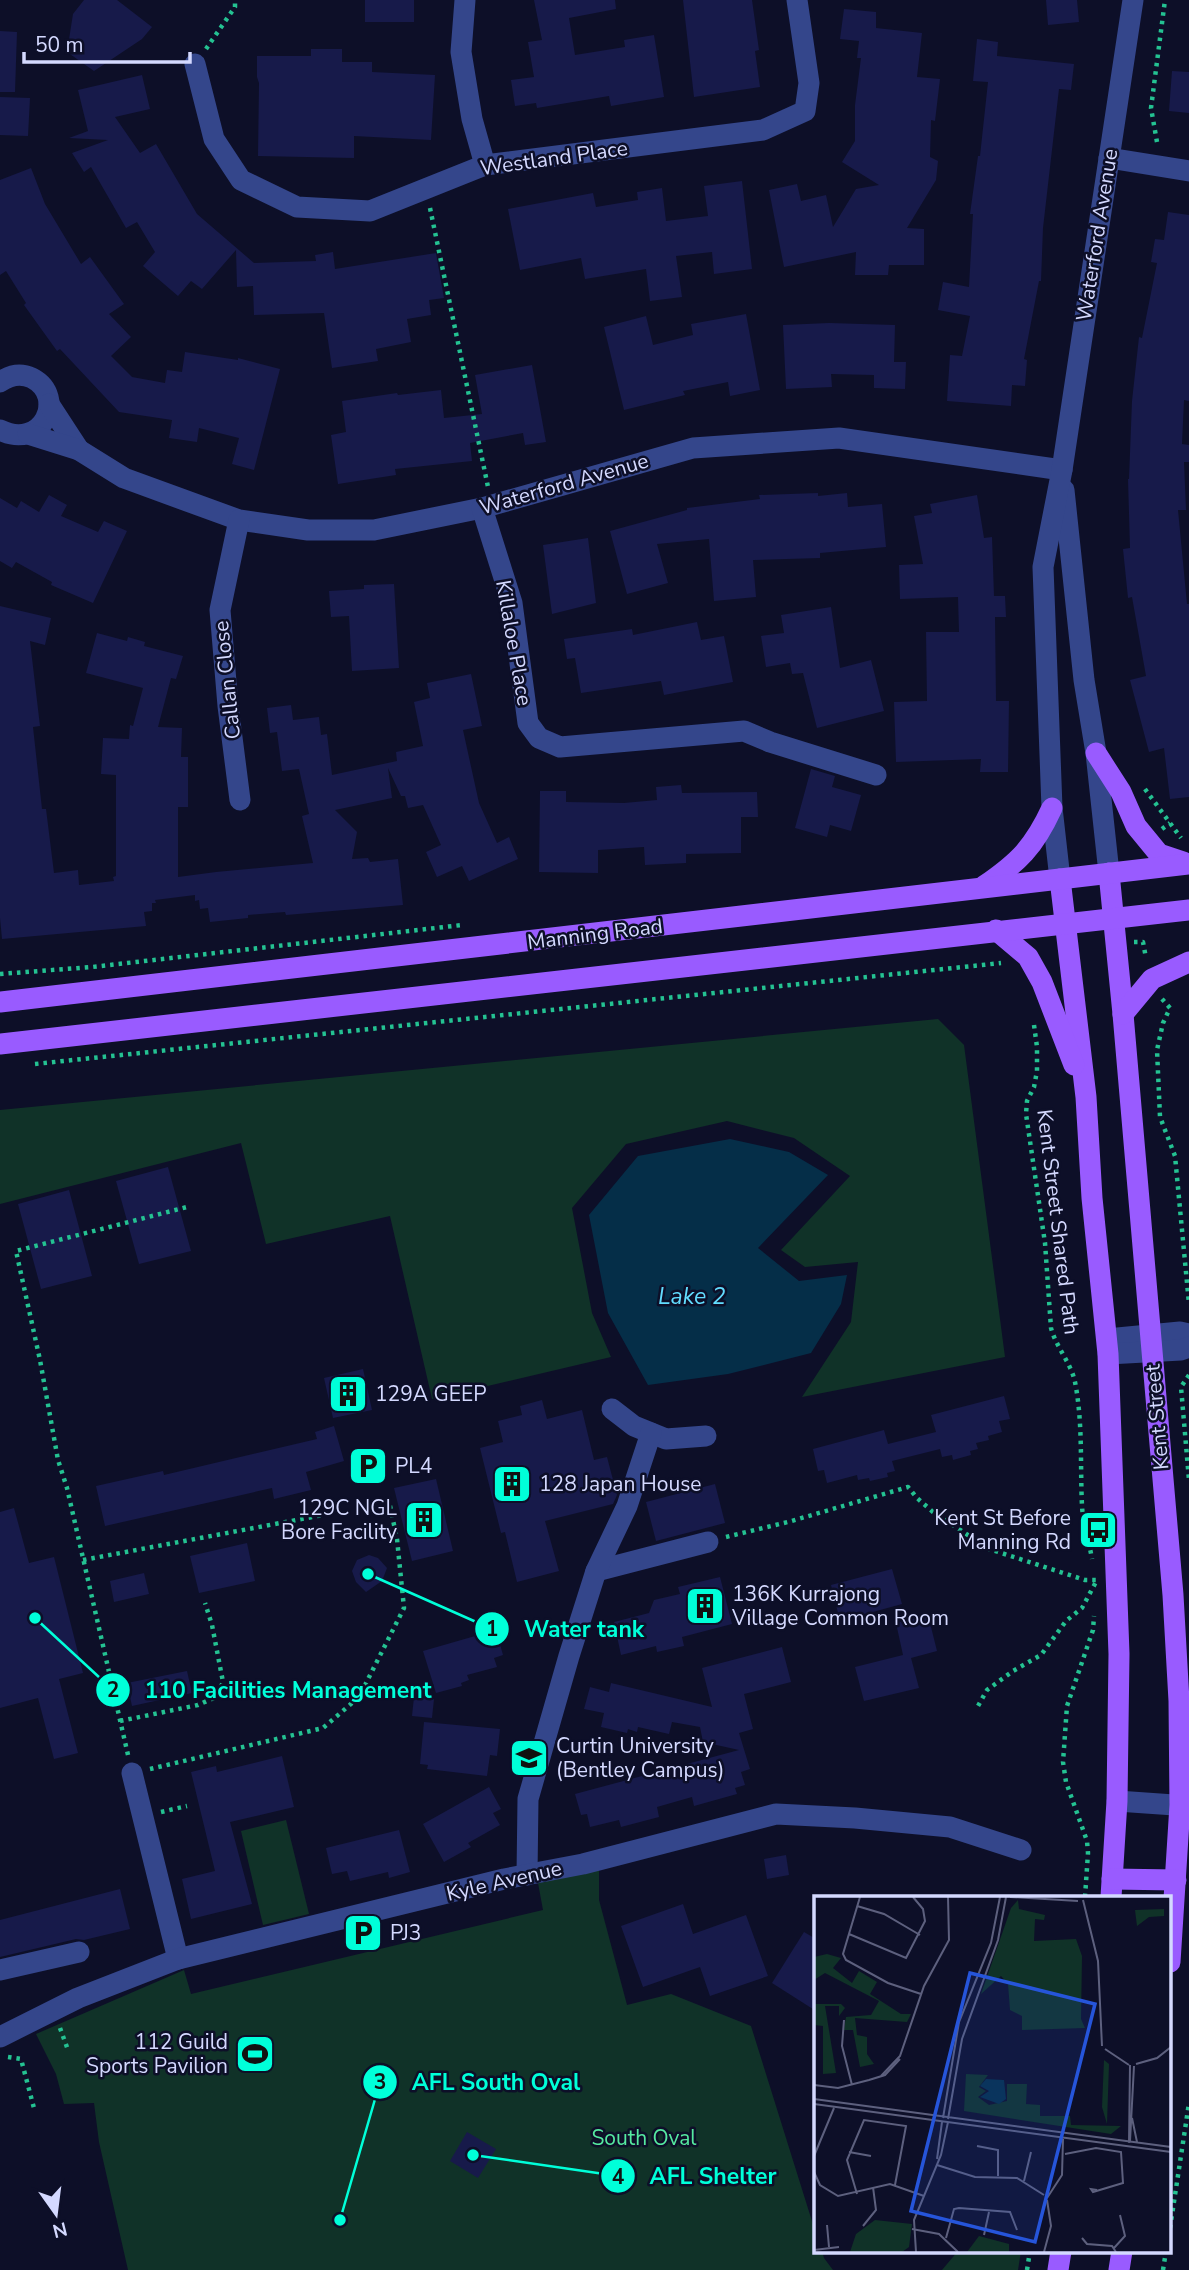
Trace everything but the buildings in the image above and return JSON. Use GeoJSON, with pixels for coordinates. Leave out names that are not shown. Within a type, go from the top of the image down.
{"type":"FeatureCollection","features":[{"type":"Feature","properties":{"kind":"main road"},"geometry":{"type":"LineString","coordinates":[[1096,753],[1121,792],[1136,826],[1159,854],[1188,858]]}},
{"type":"Feature","properties":{"kind":"main road"},"geometry":{"type":"LineString","coordinates":[[979,890],[1014,865],[1040,836],[1052,808]]}},
{"type":"Feature","properties":{"kind":"main road","name":"Manning Road"},"geometry":{"type":"LineString","coordinates":[[0,1002],[979,890],[1109,873],[1188,858]]}},
{"type":"Feature","properties":{"kind":"main road","name":"Kent Street"},"geometry":{"type":"LineString","coordinates":[[1109,873],[1174,1609],[1185,1805],[1172,1935]]}},
{"type":"Feature","properties":{"kind":"main road","name":"Kent Street"},"geometry":{"type":"LineString","coordinates":[[1060,879],[1086,1097],[1092,1198],[1108,1346],[1118,1593],[1117,1801],[1111,1888]]}},
{"type":"Feature","properties":{"kind":"main road","name":"Manning Road"},"geometry":{"type":"LineString","coordinates":[[0,1044],[1189,910]]}},
{"type":"Feature","properties":{"kind":"main road"},"geometry":{"type":"LineString","coordinates":[[996,930],[1028,957],[1042,982],[1086,1097]]}},
{"type":"Feature","properties":{"kind":"main road"},"geometry":{"type":"LineString","coordinates":[[1123,1014],[1152,979],[1189,962]]}},
{"type":"Feature","properties":{"kind":"main road"},"geometry":{"type":"LineString","coordinates":[[1111,1888],[1176,1880]]}},
{"type":"Feature","properties":{"kind":"main road"},"geometry":{"type":"LineString","coordinates":[[1058,2270],[1061,2252]]}},
{"type":"Feature","properties":{"kind":"main road"},"geometry":{"type":"LineString","coordinates":[[1119,2270],[1122,2252]]}},
{"type":"Feature","properties":{"kind":"street"},"geometry":{"type":"LineString","coordinates":[[465,0],[461,52],[472,119],[485,164]]}},
{"type":"Feature","properties":{"kind":"street","name":"Westland Place"},"geometry":{"type":"LineString","coordinates":[[195,64],[214,139],[241,180],[297,207],[370,211],[485,164],[763,130],[805,111],[809,83],[797,0]]}},
{"type":"Feature","properties":{"kind":"street","name":"Waterford Avenue"},"geometry":{"type":"LineString","coordinates":[[1060,879],[1052,808],[1043,567],[1062,470],[1133,0]]}},
{"type":"Feature","properties":{"kind":"street"},"geometry":{"type":"LineString","coordinates":[[1109,158],[1189,171]]}},
{"type":"Feature","properties":{"kind":"street","name":"Waterford Avenue"},"geometry":{"type":"LineString","coordinates":[[5,374],[34,380],[42,386],[49,404],[79,450]]}},
{"type":"Feature","properties":{"kind":"street"},"geometry":{"type":"LineString","coordinates":[[12,437],[37,430],[44,422],[49,404]]}},
{"type":"Feature","properties":{"kind":"street","name":"Waterford Avenue"},"geometry":{"type":"LineString","coordinates":[[12,437],[79,450],[124,478],[239,520],[308,530],[374,530],[487,507],[694,448],[839,438],[1062,470]]}},
{"type":"Feature","properties":{"kind":"street","name":"Waterford Avenue"},"geometry":{"type":"LineString","coordinates":[[1062,470],[1084,680],[1096,753],[1109,873]]}},
{"type":"Feature","properties":{"kind":"street","name":"Killaloe Place"},"geometry":{"type":"LineString","coordinates":[[487,507],[512,603],[528,723],[539,738],[560,747],[744,731],[770,742],[876,775]]}},
{"type":"Feature","properties":{"kind":"street","name":"Callan Close"},"geometry":{"type":"LineString","coordinates":[[239,520],[220,610],[240,800]]}},
{"type":"Feature","properties":{"kind":"street"},"geometry":{"type":"LineString","coordinates":[[1108,1346],[1151,1343],[1180,1332],[1189,1334]]}},
{"type":"Feature","properties":{"kind":"street"},"geometry":{"type":"LineString","coordinates":[[1151,1343],[1181,1350],[1189,1347]]}},
{"type":"Feature","properties":{"kind":"street"},"geometry":{"type":"LineString","coordinates":[[612,1409],[634,1426],[666,1439],[706,1436]]}},
{"type":"Feature","properties":{"kind":"street"},"geometry":{"type":"LineString","coordinates":[[527,1875],[528,1799],[596,1571],[627,1506],[651,1433]]}},
{"type":"Feature","properties":{"kind":"street"},"geometry":{"type":"LineString","coordinates":[[596,1571],[708,1542]]}},
{"type":"Feature","properties":{"kind":"street"},"geometry":{"type":"LineString","coordinates":[[132,1773],[178,1959]]}},
{"type":"Feature","properties":{"kind":"street"},"geometry":{"type":"LineString","coordinates":[[1117,1801],[1185,1805]]}},
{"type":"Feature","properties":{"kind":"street","name":"Kyle Avenue"},"geometry":{"type":"LineString","coordinates":[[0,2037],[78,1998],[178,1959],[583,1864],[776,1814],[950,1827],[1021,1850]]}},
{"type":"Feature","properties":{"kind":"street"},"geometry":{"type":"LineString","coordinates":[[0,1970],[79,1952]]}},
{"type":"Feature","properties":{"kind":"path"},"geometry":{"type":"LineString","coordinates":[[195,64],[235,8],[235,0]]}},
{"type":"Feature","properties":{"kind":"path"},"geometry":{"type":"LineString","coordinates":[[1157,142],[1151,108],[1165,0]]}},
{"type":"Feature","properties":{"kind":"path"},"geometry":{"type":"LineString","coordinates":[[426,188],[487,507]]}},
{"type":"Feature","properties":{"kind":"path"},"geometry":{"type":"LineString","coordinates":[[1142,785],[1188,858]]}},
{"type":"Feature","properties":{"kind":"path"},"geometry":{"type":"LineString","coordinates":[[28,1065],[1000,963],[1028,957]]}},
{"type":"Feature","properties":{"kind":"path"},"geometry":{"type":"LineString","coordinates":[[1170,1008],[1163,1023],[1157,1051],[1160,1117],[1175,1156],[1189,1304]]}},
{"type":"Feature","properties":{"kind":"path","name":"Kent Street Shared Path"},"geometry":{"type":"LineString","coordinates":[[1031,1018],[1037,1047],[1037,1071],[1034,1087],[1027,1101],[1026,1114],[1045,1244],[1049,1311],[1054,1340],[1073,1373],[1081,1422],[1083,1514],[1097,1580],[1096,1593]]}},
{"type":"Feature","properties":{"kind":"path"},"geometry":{"type":"LineString","coordinates":[[187,1207],[16,1251],[58,1460],[132,1773],[323,1728],[359,1697],[404,1608],[397,1539],[388,1502]]}},
{"type":"Feature","properties":{"kind":"path"},"geometry":{"type":"LineString","coordinates":[[1189,1375],[1181,1387],[1189,1480]]}},
{"type":"Feature","properties":{"kind":"path"},"geometry":{"type":"LineString","coordinates":[[708,1542],[908,1487],[933,1513],[989,1549],[1085,1580],[1097,1580],[1082,1608],[1066,1621],[1041,1655],[987,1690],[978,1706]]}},
{"type":"Feature","properties":{"kind":"path"},"geometry":{"type":"LineString","coordinates":[[83,1560],[323,1515]]}},
{"type":"Feature","properties":{"kind":"path"},"geometry":{"type":"LineString","coordinates":[[120,1721],[198,1705],[216,1698],[223,1682],[205,1603]]}},
{"type":"Feature","properties":{"kind":"path"},"geometry":{"type":"LineString","coordinates":[[1086,1896],[1087,1841],[1066,1782],[1063,1762],[1067,1706],[1093,1630],[1095,1605]]}},
{"type":"Feature","properties":{"kind":"path"},"geometry":{"type":"LineString","coordinates":[[0,2055],[21,2059],[35,2112]]}},
{"type":"Feature","properties":{"kind":"path"},"geometry":{"type":"LineString","coordinates":[[1172,2215],[1189,2103]]}},
{"type":"Feature","properties":{"kind":"path"},"geometry":{"type":"LineString","coordinates":[[1027,2270],[1030,2252]]}},
{"type":"Feature","properties":{"kind":"path"},"geometry":{"type":"LineString","coordinates":[[1163,2270],[1166,2252]]}},
{"type":"Feature","properties":{"kind":"green space"},"geometry":{"type":"Polygon","coordinates":[[[938,1019],[964,1045],[1005,1357],[802,1397],[851,1322],[858,1262],[805,1267],[781,1250],[850,1176],[794,1138],[727,1121],[626,1144],[572,1208],[592,1313],[611,1357],[432,1399],[390,1216],[266,1244],[241,1143],[0,1204],[0,1110],[938,1019]]]}},
{"type":"Feature","properties":{"kind":"green space"},"geometry":{"type":"Polygon","coordinates":[[[286,1820],[309,1914],[263,1925],[241,1831],[286,1820]]]}},
{"type":"Feature","properties":{"kind":"green space","name":"South Oval"},"geometry":{"type":"Polygon","coordinates":[[[599,1870],[599,1900],[627,2005],[671,1994],[751,2026],[814,2228],[814,2252],[822,2252],[833,2270],[128,2270],[99,2142],[94,2103],[64,2104],[56,2074],[36,2034],[184,1970],[191,1994],[543,1910],[538,1883],[599,1870]]]}},
{"type":"Feature","properties":{"kind":"green space"},"geometry":{"type":"Polygon","coordinates":[[[957,2252],[1021,2252],[1018,2270],[942,2270],[957,2252]]]}},
{"type":"Feature","properties":{"kind":"water","name":"Lake 2"},"geometry":{"type":"Polygon","coordinates":[[[730,1139],[789,1152],[828,1175],[758,1248],[799,1281],[847,1275],[841,1304],[811,1353],[728,1374],[648,1385],[608,1313],[589,1215],[638,1156],[730,1139]]]}},
{"type":"Feature","properties":{"kind":"place","name":"129A GEEP"},"geometry":{"type":"Point","coordinates":[348,1394]}},
{"type":"Feature","properties":{"kind":"place","name":"PL4"},"geometry":{"type":"Point","coordinates":[368,1466]}},
{"type":"Feature","properties":{"kind":"place","name":"128 Japan House"},"geometry":{"type":"Point","coordinates":[512,1484]}},
{"type":"Feature","properties":{"kind":"place","name":"129C NGL Bore Facility"},"geometry":{"type":"Point","coordinates":[424,1520]}},
{"type":"Feature","properties":{"kind":"place","name":"Kent St Before Manning Rd"},"geometry":{"type":"Point","coordinates":[1098,1530]}},
{"type":"Feature","properties":{"kind":"place","name":"Water tank"},"geometry":{"type":"Point","coordinates":[368,1574]}},
{"type":"Feature","properties":{"kind":"place","name":"136K Kurrajong Village Common Room"},"geometry":{"type":"Point","coordinates":[705,1606]}},
{"type":"Feature","properties":{"kind":"place","name":"110 Facilities Management"},"geometry":{"type":"Point","coordinates":[35,1618]}},
{"type":"Feature","properties":{"kind":"place","name":"Curtin University (Bentley Campus)"},"geometry":{"type":"Point","coordinates":[529,1758]}},
{"type":"Feature","properties":{"kind":"place","name":"PJ3"},"geometry":{"type":"Point","coordinates":[363,1933]}},
{"type":"Feature","properties":{"kind":"place","name":"112 Guild Sports Pavilion"},"geometry":{"type":"Point","coordinates":[255,2054]}},
{"type":"Feature","properties":{"kind":"place","name":"AFL Shelter"},"geometry":{"type":"Point","coordinates":[473,2155]}},
{"type":"Feature","properties":{"kind":"place","name":"AFL South Oval"},"geometry":{"type":"Point","coordinates":[340,2220]}}]}
